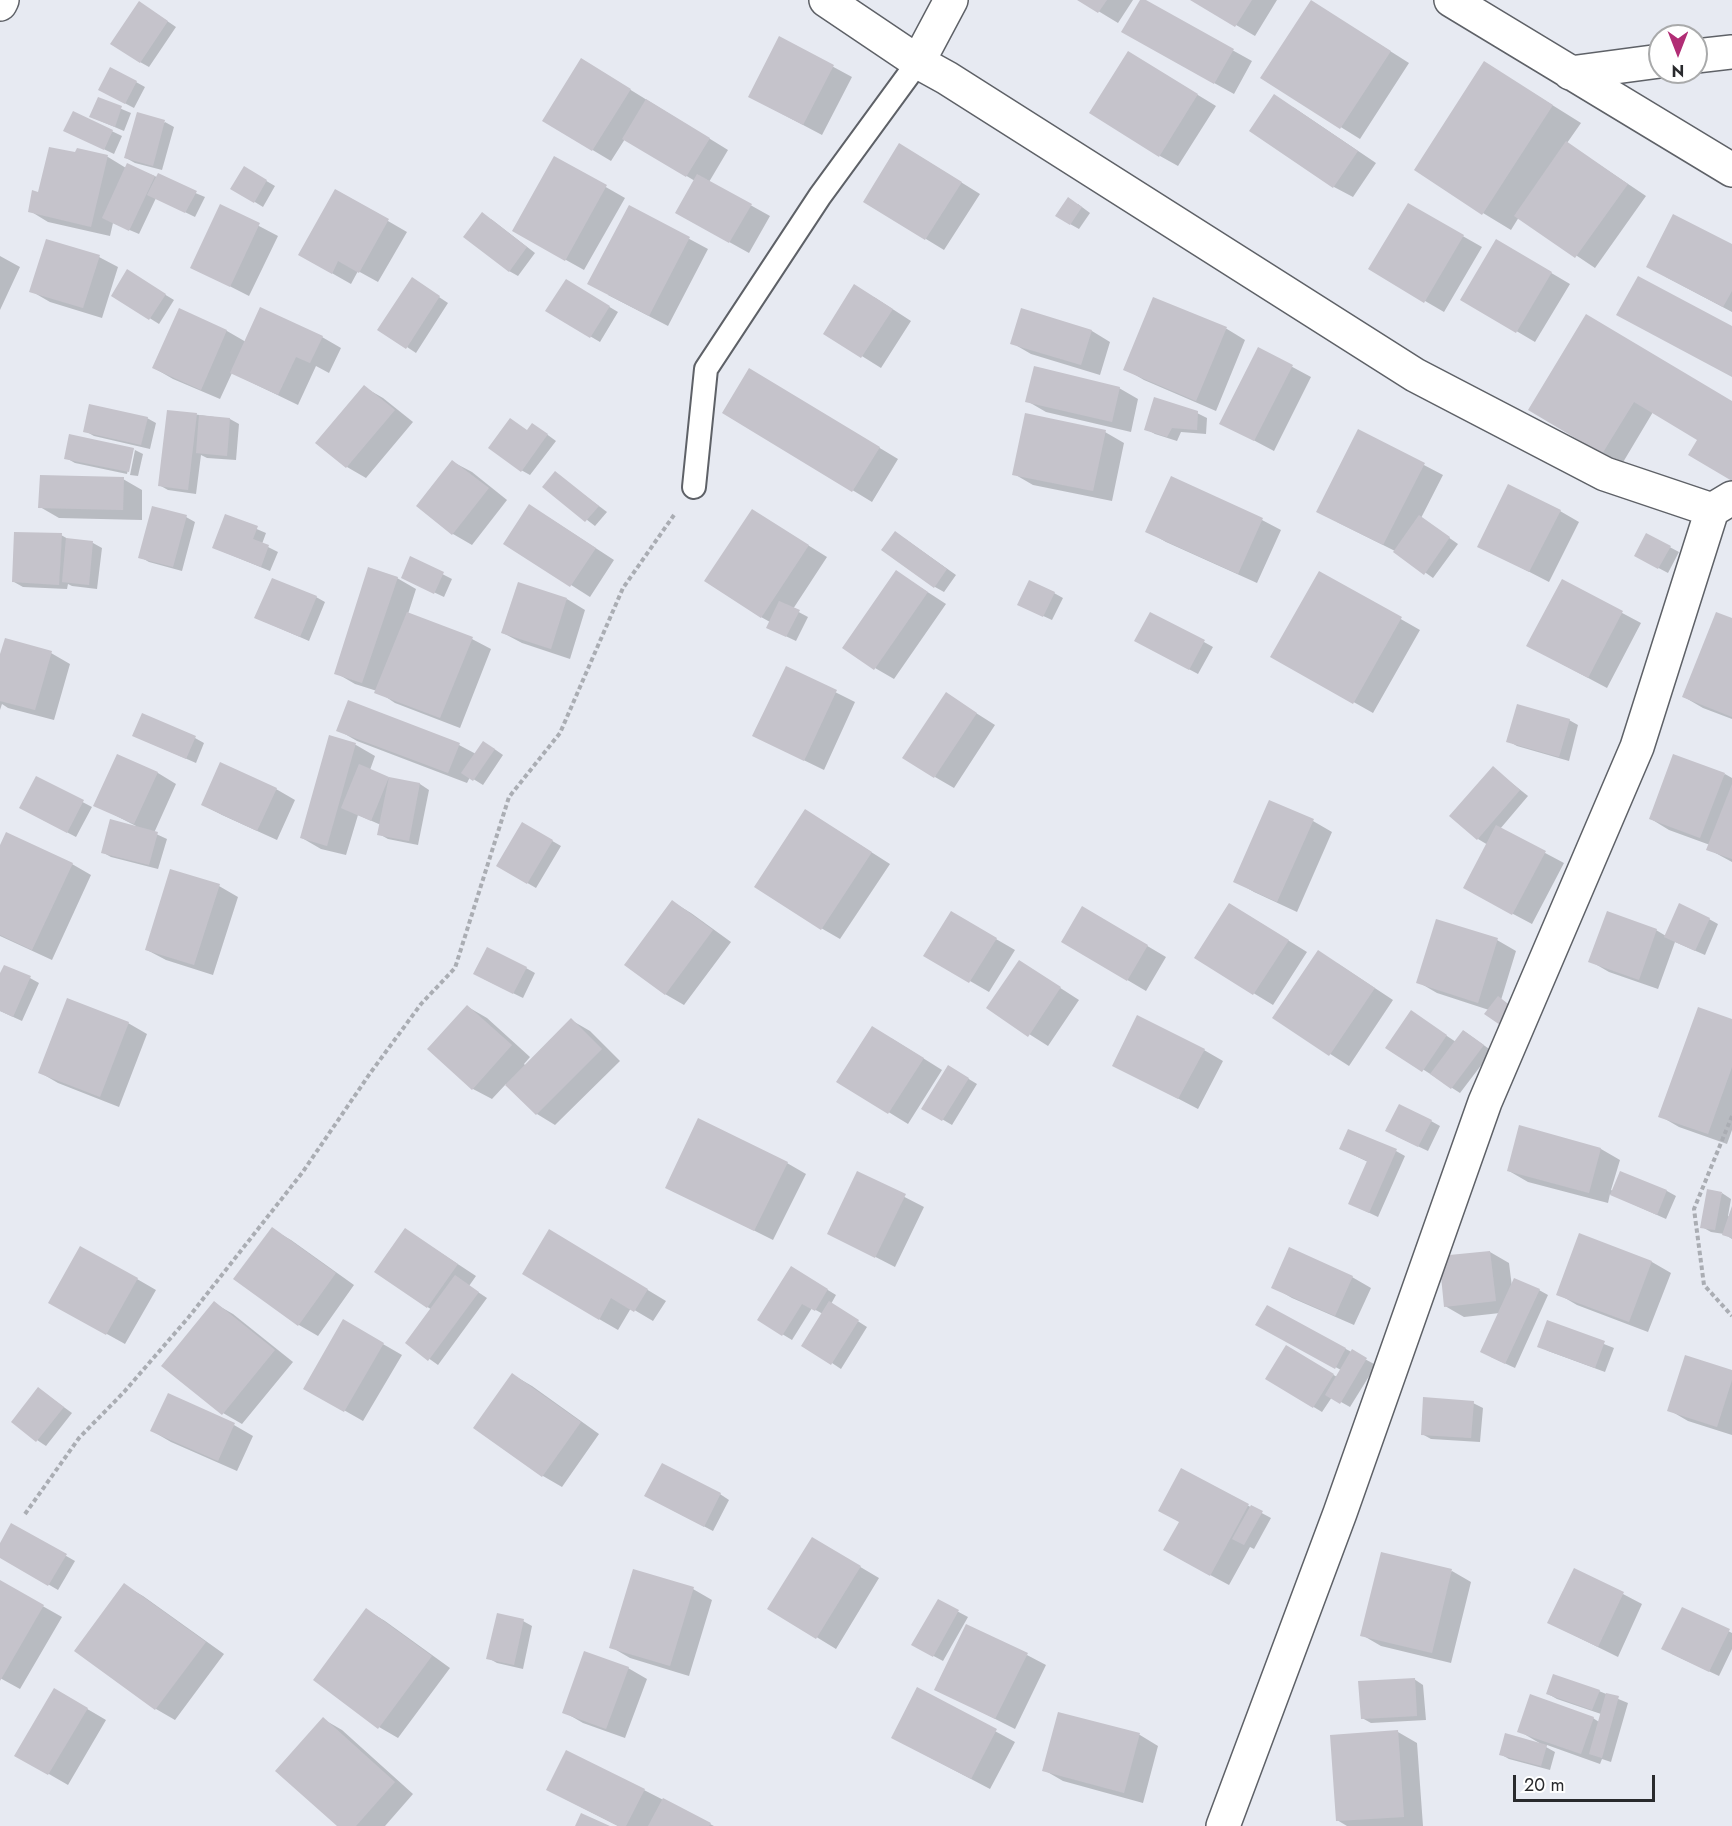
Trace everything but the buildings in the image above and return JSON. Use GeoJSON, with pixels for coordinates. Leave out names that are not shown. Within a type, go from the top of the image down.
{"type":"FeatureCollection","features":[{"type":"Feature","properties":{"kind":"street"},"geometry":{"type":"LineString","coordinates":[[0,4],[2,0]]}},
{"type":"Feature","properties":{"kind":"street"},"geometry":{"type":"LineString","coordinates":[[826,0],[918,62],[947,78],[1415,375],[1605,474],[1722,504],[1637,747],[1485,1102],[1340,1513],[1223,1826]]}},
{"type":"Feature","properties":{"kind":"street"},"geometry":{"type":"LineString","coordinates":[[918,62],[951,0]]}},
{"type":"Feature","properties":{"kind":"street"},"geometry":{"type":"LineString","coordinates":[[1451,0],[1732,170]]}},
{"type":"Feature","properties":{"kind":"street"},"geometry":{"type":"LineString","coordinates":[[1708,55],[1732,52]]}},
{"type":"Feature","properties":{"kind":"street"},"geometry":{"type":"LineString","coordinates":[[1570,73],[1648,63]]}},
{"type":"Feature","properties":{"kind":"lane"},"geometry":{"type":"LineString","coordinates":[[694,487],[706,369],[820,196],[918,62]]}},
{"type":"Feature","properties":{"kind":"path"},"geometry":{"type":"LineString","coordinates":[[25,1514],[79,1438],[124,1392],[188,1318],[302,1173],[371,1071],[421,1004],[455,968],[509,797],[560,733],[623,588],[694,487]]}},
{"type":"Feature","properties":{"kind":"path"},"geometry":{"type":"LineString","coordinates":[[1732,1116],[1694,1209],[1704,1285],[1732,1316]]}}]}
